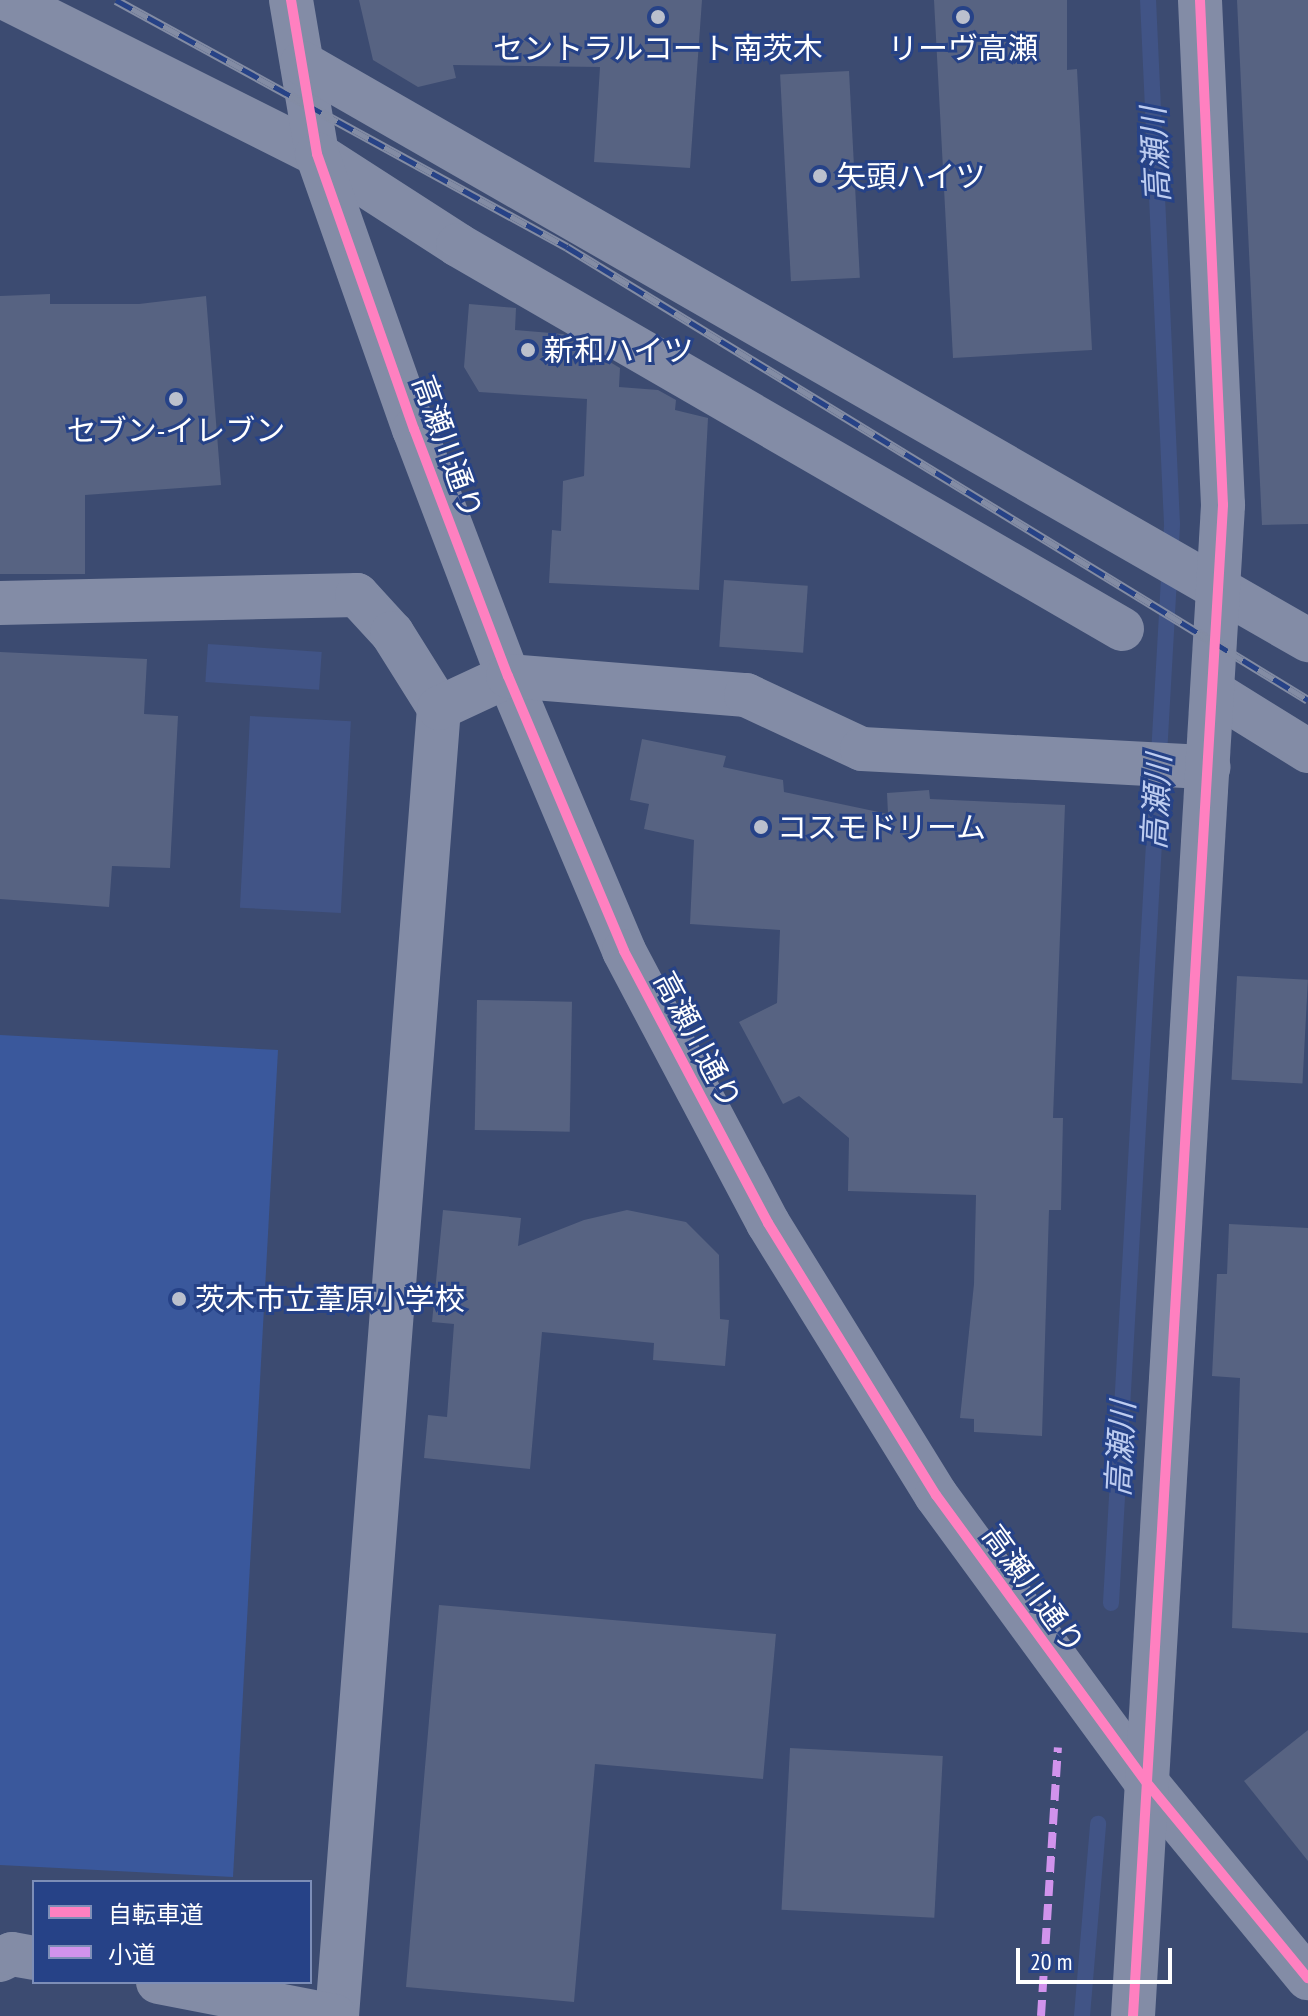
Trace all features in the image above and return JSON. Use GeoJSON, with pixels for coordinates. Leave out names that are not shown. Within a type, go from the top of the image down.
{"type":"FeatureCollection","features":[{"type":"Feature","properties":{"kind":"street"},"geometry":{"type":"LineString","coordinates":[[9,0],[317,154],[458,245],[1122,629]]}},
{"type":"Feature","properties":{"kind":"street","name":"高瀬川通り"},"geometry":{"type":"LineString","coordinates":[[291,0],[317,154],[508,676],[624,951],[768,1223],[936,1495],[1147,1783],[1308,1978]]}},
{"type":"Feature","properties":{"kind":"street"},"geometry":{"type":"LineString","coordinates":[[1133,2016],[1200,767],[1213,692],[1210,585],[1219,328],[1200,0]]}},
{"type":"Feature","properties":{"kind":"street"},"geometry":{"type":"LineString","coordinates":[[302,63],[1308,640]]}},
{"type":"Feature","properties":{"kind":"street"},"geometry":{"type":"LineString","coordinates":[[0,603],[357,595],[392,633],[439,708],[336,2016],[168,1984]]}},
{"type":"Feature","properties":{"kind":"street"},"geometry":{"type":"LineString","coordinates":[[439,708],[508,676],[746,695],[862,749],[1200,767]]}},
{"type":"Feature","properties":{"kind":"street"},"geometry":{"type":"LineString","coordinates":[[1213,692],[1308,751]]}},
{"type":"Feature","properties":{"kind":"street"},"geometry":{"type":"LineString","coordinates":[[0,1960],[12,1954],[32,1958]]}},
{"type":"Feature","properties":{"kind":"shaded area"},"geometry":{"type":"Polygon","coordinates":[[[208,644],[322,652],[319,690],[205,682],[208,644]]]}},
{"type":"Feature","properties":{"kind":"shaded area"},"geometry":{"type":"Polygon","coordinates":[[[250,716],[351,721],[341,913],[240,908],[250,716]]]}},
{"type":"Feature","properties":{"kind":"shaded area"},"geometry":{"type":"Polygon","coordinates":[[[0,1035],[278,1050],[233,1877],[0,1865],[0,1035]]]}},
{"type":"Feature","properties":{"kind":"building"},"geometry":{"type":"Polygon","coordinates":[[[359,0],[702,0],[690,168],[594,162],[600,67],[453,65],[456,78],[418,87],[373,60],[359,0]]]}},
{"type":"Feature","properties":{"kind":"building"},"geometry":{"type":"Polygon","coordinates":[[[934,0],[1067,0],[1067,70],[1077,69],[1092,350],[953,358],[934,0]]]}},
{"type":"Feature","properties":{"kind":"building"},"geometry":{"type":"Polygon","coordinates":[[[1237,0],[1308,0],[1308,524],[1262,525],[1237,0]]]}},
{"type":"Feature","properties":{"kind":"building","name":"矢頭ハイツ"},"geometry":{"type":"Polygon","coordinates":[[[849,71],[860,278],[791,281],[780,75],[849,71]]]}},
{"type":"Feature","properties":{"kind":"building"},"geometry":{"type":"Polygon","coordinates":[[[50,294],[50,304],[139,304],[206,296],[221,485],[85,495],[85,574],[0,574],[0,296],[50,294]]]}},
{"type":"Feature","properties":{"kind":"building"},"geometry":{"type":"Polygon","coordinates":[[[469,304],[516,308],[515,330],[563,334],[620,368],[619,387],[658,390],[676,400],[675,410],[708,418],[699,590],[549,583],[552,530],[561,531],[563,481],[584,476],[587,399],[479,392],[464,367],[469,304]]]}},
{"type":"Feature","properties":{"kind":"building"},"geometry":{"type":"Polygon","coordinates":[[[724,580],[808,586],[803,653],[719,647],[724,580]]]}},
{"type":"Feature","properties":{"kind":"building"},"geometry":{"type":"Polygon","coordinates":[[[0,652],[147,659],[144,714],[178,716],[170,868],[112,866],[109,907],[0,899],[0,652]]]}},
{"type":"Feature","properties":{"kind":"building"},"geometry":{"type":"Polygon","coordinates":[[[642,739],[726,756],[723,767],[783,780],[784,792],[888,814],[887,793],[929,790],[930,799],[1065,805],[1053,1118],[1063,1118],[1061,1210],[1049,1210],[1042,1436],[974,1432],[974,1419],[960,1418],[974,1284],[976,1195],[848,1191],[849,1138],[799,1096],[783,1104],[739,1022],[777,1003],[780,930],[690,924],[694,840],[644,829],[649,804],[630,800],[642,739]]]}},
{"type":"Feature","properties":{"kind":"building"},"geometry":{"type":"Polygon","coordinates":[[[1237,976],[1308,980],[1302,1084],[1232,1080],[1237,976]]]}},
{"type":"Feature","properties":{"kind":"building"},"geometry":{"type":"Polygon","coordinates":[[[477,1000],[572,1002],[570,1132],[475,1130],[477,1000]]]}},
{"type":"Feature","properties":{"kind":"building"},"geometry":{"type":"Polygon","coordinates":[[[443,1210],[521,1218],[518,1246],[584,1220],[627,1210],[686,1222],[719,1255],[720,1319],[729,1320],[725,1366],[653,1360],[654,1343],[542,1332],[530,1469],[424,1458],[428,1415],[447,1417],[454,1324],[432,1322],[443,1210]]]}},
{"type":"Feature","properties":{"kind":"building"},"geometry":{"type":"Polygon","coordinates":[[[1229,1224],[1308,1228],[1308,1633],[1232,1628],[1240,1378],[1212,1376],[1217,1274],[1227,1274],[1229,1224]]]}},
{"type":"Feature","properties":{"kind":"building"},"geometry":{"type":"Polygon","coordinates":[[[439,1605],[776,1634],[763,1779],[595,1764],[574,2002],[406,1987],[439,1605]]]}},
{"type":"Feature","properties":{"kind":"building"},"geometry":{"type":"Polygon","coordinates":[[[1308,1730],[1308,1861],[1244,1781],[1308,1730]]]}},
{"type":"Feature","properties":{"kind":"building"},"geometry":{"type":"Polygon","coordinates":[[[790,1748],[943,1756],[934,1918],[782,1910],[790,1748]]]}},
{"type":"Feature","properties":{"kind":"waterway","name":"高瀬川"},"geometry":{"type":"LineString","coordinates":[[1111,1603],[1172,524],[1148,0]]}},
{"type":"Feature","properties":{"kind":"waterway","name":"高瀬川"},"geometry":{"type":"LineString","coordinates":[[1082,2016],[1098,1824]]}},
{"type":"Feature","properties":{"kind":"railway"},"geometry":{"type":"LineString","coordinates":[[116,0],[567,247],[1308,700]]}},
{"type":"Feature","properties":{"kind":"marked path"},"geometry":{"type":"LineString","coordinates":[[1041,2016],[1058,1748]]}},
{"type":"Feature","properties":{"kind":"cycle path"},"geometry":{"type":"LineString","coordinates":[[291,0],[317,154],[414,429],[508,676],[624,951],[768,1223],[936,1495],[1147,1783],[1308,1978]]}},
{"type":"Feature","properties":{"kind":"cycle path"},"geometry":{"type":"LineString","coordinates":[[1133,2016],[1223,505],[1200,0]]}},
{"type":"Feature","properties":{"kind":"place","name":"セントラルコート南茨木"},"geometry":{"type":"Point","coordinates":[658,17]}},
{"type":"Feature","properties":{"kind":"place","name":"リーヴ高瀬"},"geometry":{"type":"Point","coordinates":[963,17]}},
{"type":"Feature","properties":{"kind":"place","name":"矢頭ハイツ"},"geometry":{"type":"Point","coordinates":[820,176]}},
{"type":"Feature","properties":{"kind":"place","name":"新和ハイツ"},"geometry":{"type":"Point","coordinates":[528,350]}},
{"type":"Feature","properties":{"kind":"place","name":"セブン-イレブン"},"geometry":{"type":"Point","coordinates":[176,399]}},
{"type":"Feature","properties":{"kind":"place","name":"コスモドリーム"},"geometry":{"type":"Point","coordinates":[761,827]}},
{"type":"Feature","properties":{"kind":"place","name":"茨木市立葦原小学校"},"geometry":{"type":"Point","coordinates":[179,1299]}}]}
